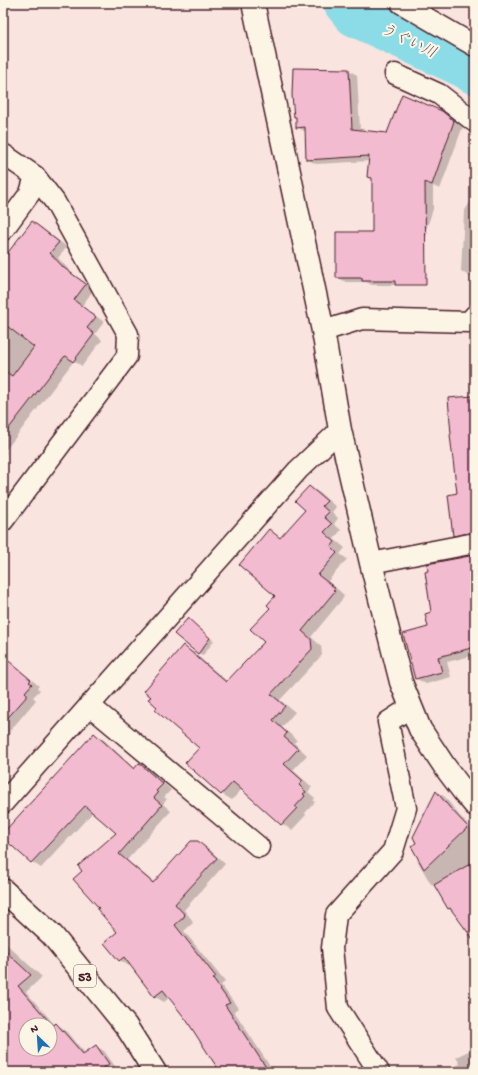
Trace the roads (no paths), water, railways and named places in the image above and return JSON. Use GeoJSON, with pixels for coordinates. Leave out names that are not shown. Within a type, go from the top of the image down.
{"type":"FeatureCollection","features":[{"type":"Feature","properties":{"kind":"street"},"geometry":{"type":"LineString","coordinates":[[253,3],[323,331],[340,430],[401,682],[420,729],[445,767],[475,805]]}},
{"type":"Feature","properties":{"kind":"street"},"geometry":{"type":"LineString","coordinates":[[401,3],[475,46]]}},
{"type":"Feature","properties":{"kind":"street"},"geometry":{"type":"LineString","coordinates":[[395,74],[438,94],[475,122]]}},
{"type":"Feature","properties":{"kind":"street"},"geometry":{"type":"LineString","coordinates":[[3,154],[34,176],[55,202],[128,334],[127,356],[3,521]]}},
{"type":"Feature","properties":{"kind":"street"},"geometry":{"type":"LineString","coordinates":[[3,230],[30,193],[34,176]]}},
{"type":"Feature","properties":{"kind":"street"},"geometry":{"type":"LineString","coordinates":[[323,331],[362,319],[469,322],[475,315]]}},
{"type":"Feature","properties":{"kind":"street"},"geometry":{"type":"LineString","coordinates":[[3,803],[298,470],[340,430]]}},
{"type":"Feature","properties":{"kind":"street"},"geometry":{"type":"LineString","coordinates":[[372,563],[475,543]]}},
{"type":"Feature","properties":{"kind":"street"},"geometry":{"type":"LineString","coordinates":[[90,706],[259,847]]}},
{"type":"Feature","properties":{"kind":"street"},"geometry":{"type":"LineString","coordinates":[[379,1072],[338,1008],[332,948],[336,915],[393,851],[406,808],[388,722],[411,707]]}},
{"type":"Feature","properties":{"kind":"street","name":"53"},"geometry":{"type":"LineString","coordinates":[[3,890],[52,935],[126,1026],[155,1072]]}},
{"type":"Feature","properties":{"kind":"waterway","name":"うぐい川"},"geometry":{"type":"LineString","coordinates":[[346,3],[355,14],[464,65],[475,72]]}}]}
